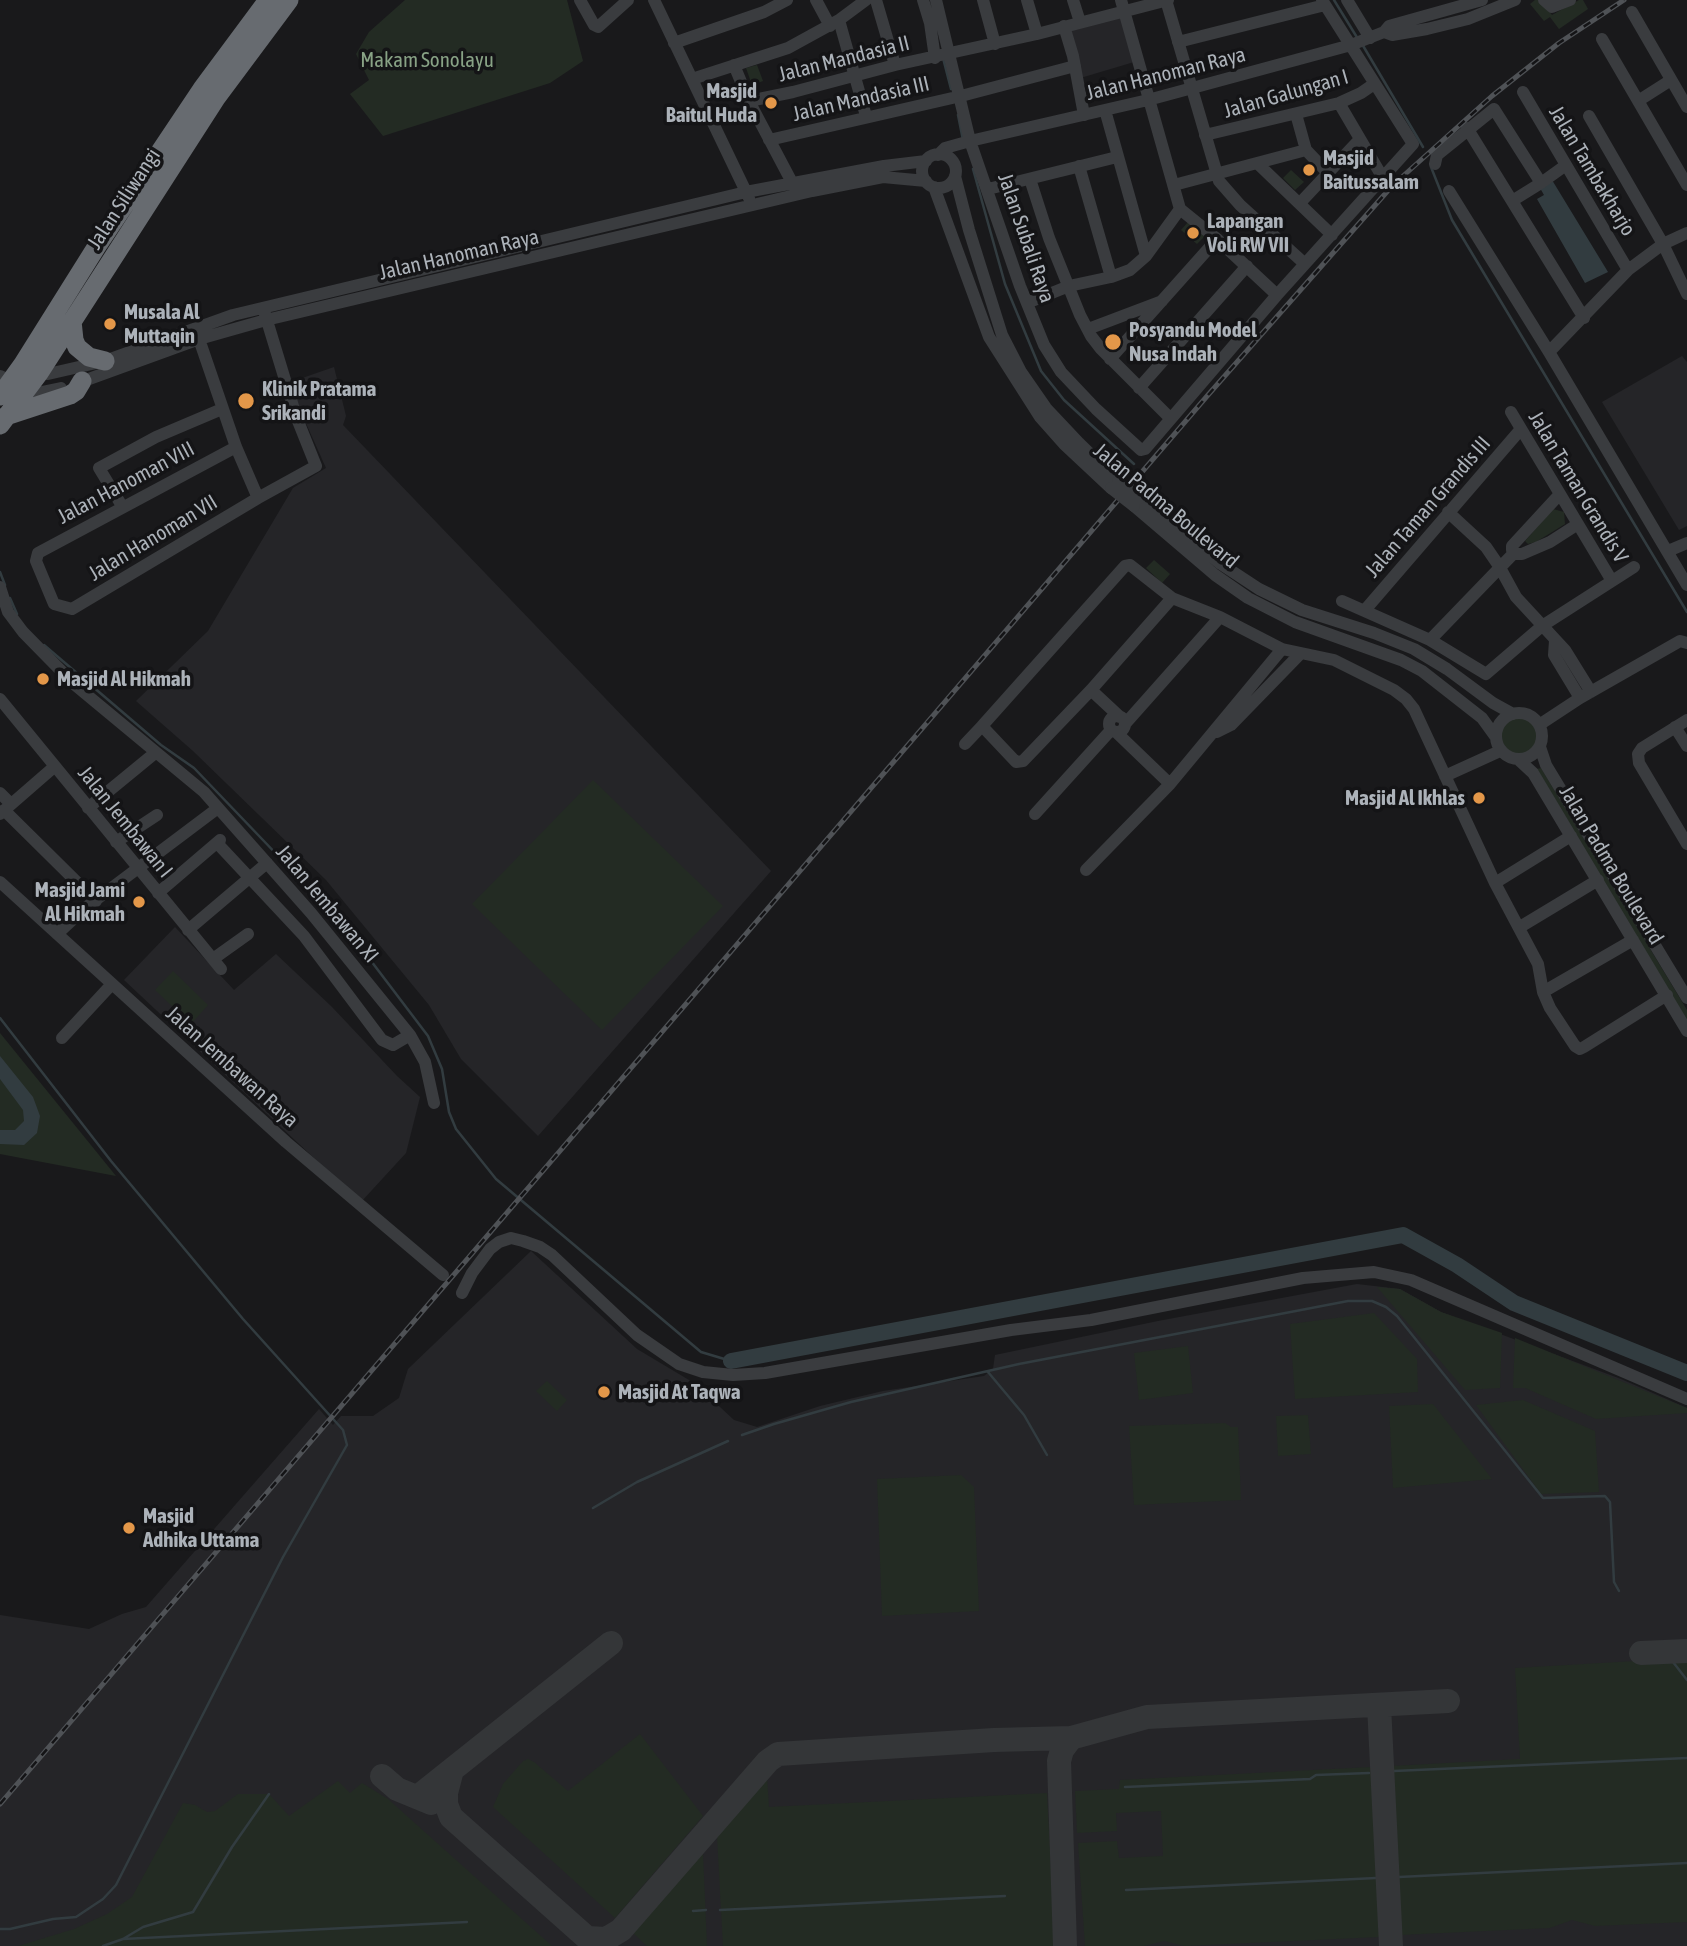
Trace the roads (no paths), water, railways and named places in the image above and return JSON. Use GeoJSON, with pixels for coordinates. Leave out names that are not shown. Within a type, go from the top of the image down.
{"type":"FeatureCollection","features":[{"type":"Feature","properties":{"kind":"highway","name":"Jalan Siliwangi"},"geometry":{"type":"LineString","coordinates":[[3,421],[9,386],[31,369],[72,321],[278,4]]}},
{"type":"Feature","properties":{"kind":"highway","name":"Jalan Siliwangi"},"geometry":{"type":"LineString","coordinates":[[31,369],[97,246],[202,89],[278,4]]}},
{"type":"Feature","properties":{"kind":"highway"},"geometry":{"type":"LineString","coordinates":[[72,321],[77,346],[89,357],[105,361]]}},
{"type":"Feature","properties":{"kind":"highway"},"geometry":{"type":"LineString","coordinates":[[3,421],[70,395],[82,381]]}},
{"type":"Feature","properties":{"kind":"street"},"geometry":{"type":"LineString","coordinates":[[580,0],[594,25],[598,27],[628,0]]}},
{"type":"Feature","properties":{"kind":"street"},"geometry":{"type":"LineString","coordinates":[[654,0],[752,205]]}},
{"type":"Feature","properties":{"kind":"street"},"geometry":{"type":"LineString","coordinates":[[674,43],[764,12],[787,0]]}},
{"type":"Feature","properties":{"kind":"street"},"geometry":{"type":"LineString","coordinates":[[816,0],[835,23],[855,76],[866,116]]}},
{"type":"Feature","properties":{"kind":"street"},"geometry":{"type":"LineString","coordinates":[[692,79],[788,48],[835,23],[866,0]]}},
{"type":"Feature","properties":{"kind":"street"},"geometry":{"type":"LineString","coordinates":[[876,0],[895,65]]}},
{"type":"Feature","properties":{"kind":"street"},"geometry":{"type":"LineString","coordinates":[[923,0],[943,56]]}},
{"type":"Feature","properties":{"kind":"street","name":"Jalan Subali Raya"},"geometry":{"type":"LineString","coordinates":[[936,0],[943,56],[954,97],[960,147],[988,189],[1044,345],[1061,372],[1137,448],[1145,449],[1170,418]]}},
{"type":"Feature","properties":{"kind":"street"},"geometry":{"type":"LineString","coordinates":[[983,0],[995,44]]}},
{"type":"Feature","properties":{"kind":"street"},"geometry":{"type":"LineString","coordinates":[[1027,0],[1037,34]]}},
{"type":"Feature","properties":{"kind":"street"},"geometry":{"type":"LineString","coordinates":[[1073,0],[1080,22]]}},
{"type":"Feature","properties":{"kind":"street"},"geometry":{"type":"LineString","coordinates":[[1167,0],[1220,183],[1240,205],[1305,264]]}},
{"type":"Feature","properties":{"kind":"street","name":"Jalan Mandasia II"},"geometry":{"type":"LineString","coordinates":[[749,101],[1037,34],[1080,22],[1123,5],[1167,0]]}},
{"type":"Feature","properties":{"kind":"street"},"geometry":{"type":"LineString","coordinates":[[1347,0],[1369,38]]}},
{"type":"Feature","properties":{"kind":"street"},"geometry":{"type":"LineString","coordinates":[[1384,32],[1392,35],[1427,29],[1480,5],[1515,0]]}},
{"type":"Feature","properties":{"kind":"street"},"geometry":{"type":"LineString","coordinates":[[1544,0],[1552,7],[1570,0]]}},
{"type":"Feature","properties":{"kind":"street"},"geometry":{"type":"LineString","coordinates":[[1030,179],[1049,238],[1088,329],[1110,359],[1170,418],[1413,142],[1374,84],[1353,45],[1323,3],[1178,42]]}},
{"type":"Feature","properties":{"kind":"street"},"geometry":{"type":"LineString","coordinates":[[1123,5],[1180,209],[1277,295]]}},
{"type":"Feature","properties":{"kind":"street","name":"Jalan Hanoman Raya"},"geometry":{"type":"LineString","coordinates":[[31,369],[48,374],[105,361],[233,315],[265,314],[752,205],[796,188],[926,161],[960,147],[1353,45],[1384,32],[1389,26],[1450,5],[1480,5]]}},
{"type":"Feature","properties":{"kind":"street"},"geometry":{"type":"LineString","coordinates":[[1632,12],[1687,107]]}},
{"type":"Feature","properties":{"kind":"street"},"geometry":{"type":"LineString","coordinates":[[1063,26],[1084,115]]}},
{"type":"Feature","properties":{"kind":"street"},"geometry":{"type":"LineString","coordinates":[[1602,39],[1687,186]]}},
{"type":"Feature","properties":{"kind":"street"},"geometry":{"type":"LineString","coordinates":[[734,65],[749,101],[796,188]]}},
{"type":"Feature","properties":{"kind":"street","name":"Jalan Mandasia III"},"geometry":{"type":"LineString","coordinates":[[769,140],[1074,66]]}},
{"type":"Feature","properties":{"kind":"street"},"geometry":{"type":"LineString","coordinates":[[1638,101],[1671,80]]}},
{"type":"Feature","properties":{"kind":"street","name":"Jalan Galungan I"},"geometry":{"type":"LineString","coordinates":[[1205,135],[1339,103],[1374,84]]}},
{"type":"Feature","properties":{"kind":"street","name":"Jalan Tambakharjo"},"geometry":{"type":"LineString","coordinates":[[1523,92],[1628,270]]}},
{"type":"Feature","properties":{"kind":"street"},"geometry":{"type":"LineString","coordinates":[[1339,103],[1382,178]]}},
{"type":"Feature","properties":{"kind":"street"},"geometry":{"type":"LineString","coordinates":[[1435,164],[1437,155],[1467,128],[1494,109],[1541,183]]}},
{"type":"Feature","properties":{"kind":"street"},"geometry":{"type":"LineString","coordinates":[[1105,110],[1146,256]]}},
{"type":"Feature","properties":{"kind":"street"},"geometry":{"type":"LineString","coordinates":[[1296,114],[1306,149],[1328,173]]}},
{"type":"Feature","properties":{"kind":"street"},"geometry":{"type":"LineString","coordinates":[[1589,116],[1663,244],[1687,294]]}},
{"type":"Feature","properties":{"kind":"street"},"geometry":{"type":"LineString","coordinates":[[1467,128],[1584,317]]}},
{"type":"Feature","properties":{"kind":"street"},"geometry":{"type":"LineString","coordinates":[[1300,203],[1359,140]]}},
{"type":"Feature","properties":{"kind":"street","name":"Jalan Padma Boulevard"},"geometry":{"type":"LineString","coordinates":[[960,147],[955,176],[1002,335],[1021,372],[1046,408],[1115,484]]}},
{"type":"Feature","properties":{"kind":"street"},"geometry":{"type":"LineString","coordinates":[[1174,185],[1306,149]]}},
{"type":"Feature","properties":{"kind":"street"},"geometry":{"type":"LineString","coordinates":[[988,189],[1117,157]]}},
{"type":"Feature","properties":{"kind":"street"},"geometry":{"type":"LineString","coordinates":[[926,161],[923,171],[930,184],[944,187],[953,181],[955,176]]}},
{"type":"Feature","properties":{"kind":"street"},"geometry":{"type":"LineString","coordinates":[[1257,163],[1332,235]]}},
{"type":"Feature","properties":{"kind":"street"},"geometry":{"type":"LineString","coordinates":[[1511,201],[1566,165]]}},
{"type":"Feature","properties":{"kind":"street"},"geometry":{"type":"LineString","coordinates":[[1079,166],[1111,277]]}},
{"type":"Feature","properties":{"kind":"street","name":"Jalan Hanoman Raya"},"geometry":{"type":"LineString","coordinates":[[9,386],[44,393],[199,340],[265,314],[746,192],[883,177],[930,184]]}},
{"type":"Feature","properties":{"kind":"street","name":"Jalan Padma Boulevard"},"geometry":{"type":"LineString","coordinates":[[930,184],[953,236],[989,337],[1040,417],[1064,444],[1137,502],[1259,589],[1302,610],[1374,633],[1413,649],[1513,714]]}},
{"type":"Feature","properties":{"kind":"street"},"geometry":{"type":"LineString","coordinates":[[1449,191],[1549,352],[1687,585]]}},
{"type":"Feature","properties":{"kind":"street"},"geometry":{"type":"LineString","coordinates":[[1027,303],[1069,286],[1130,270],[1146,256],[1180,209]]}},
{"type":"Feature","properties":{"kind":"street"},"geometry":{"type":"LineString","coordinates":[[953,236],[969,230]]}},
{"type":"Feature","properties":{"kind":"street"},"geometry":{"type":"LineString","coordinates":[[1549,352],[1628,270],[1663,244],[1687,233]]}},
{"type":"Feature","properties":{"kind":"street"},"geometry":{"type":"LineString","coordinates":[[1110,359],[1217,239]]}},
{"type":"Feature","properties":{"kind":"street"},"geometry":{"type":"LineString","coordinates":[[1139,388],[1247,266]]}},
{"type":"Feature","properties":{"kind":"street"},"geometry":{"type":"LineString","coordinates":[[1088,329],[1162,301]]}},
{"type":"Feature","properties":{"kind":"street","name":"Jalan Hanoman VII"},"geometry":{"type":"LineString","coordinates":[[36,557],[50,598],[54,604],[68,609],[316,466],[296,416],[265,314]]}},
{"type":"Feature","properties":{"kind":"street"},"geometry":{"type":"LineString","coordinates":[[199,340],[236,447],[258,498]]}},
{"type":"Feature","properties":{"kind":"street"},"geometry":{"type":"LineString","coordinates":[[122,506],[99,471],[100,467],[156,437],[222,409]]}},
{"type":"Feature","properties":{"kind":"street","name":"Jalan Taman Grandis V"},"geometry":{"type":"LineString","coordinates":[[1511,412],[1612,581]]}},
{"type":"Feature","properties":{"kind":"street","name":"Jalan Taman Grandis III"},"geometry":{"type":"LineString","coordinates":[[1365,610],[1521,429]]}},
{"type":"Feature","properties":{"kind":"street","name":"Jalan Hanoman VIII"},"geometry":{"type":"LineString","coordinates":[[36,557],[41,551],[122,506],[236,447]]}},
{"type":"Feature","properties":{"kind":"street"},"geometry":{"type":"LineString","coordinates":[[1514,553],[1512,546],[1559,495]]}},
{"type":"Feature","properties":{"kind":"street","name":"Jalan Padma Boulevard"},"geometry":{"type":"LineString","coordinates":[[1137,502],[1215,575],[1248,598],[1295,622],[1401,660],[1422,671],[1482,718],[1495,736]]}},
{"type":"Feature","properties":{"kind":"street"},"geometry":{"type":"LineString","coordinates":[[1448,512],[1486,547],[1516,597],[1565,650],[1568,666],[1586,695]]}},
{"type":"Feature","properties":{"kind":"street"},"geometry":{"type":"LineString","coordinates":[[1430,640],[1514,553],[1522,554],[1550,542],[1578,524]]}},
{"type":"Feature","properties":{"kind":"street"},"geometry":{"type":"LineString","coordinates":[[1668,551],[1687,543]]}},
{"type":"Feature","properties":{"kind":"street"},"geometry":{"type":"LineString","coordinates":[[965,744],[1125,566],[1130,565],[1172,598],[1220,617],[1282,649],[1334,660],[1394,690],[1406,699],[1414,709],[1495,883],[1538,964],[1543,992],[1550,1008],[1575,1046],[1580,1049],[1667,995]]}},
{"type":"Feature","properties":{"kind":"street"},"geometry":{"type":"LineString","coordinates":[[1342,601],[1430,640],[1481,672],[1490,674],[1542,626],[1634,567]]}},
{"type":"Feature","properties":{"kind":"street"},"geometry":{"type":"LineString","coordinates":[[0,587],[4,615],[75,685],[155,753],[88,808]]}},
{"type":"Feature","properties":{"kind":"street"},"geometry":{"type":"LineString","coordinates":[[982,726],[1007,754],[1020,763],[1091,690],[1172,598]]}},
{"type":"Feature","properties":{"kind":"street"},"geometry":{"type":"LineString","coordinates":[[1035,814],[1220,617]]}},
{"type":"Feature","properties":{"kind":"street"},"geometry":{"type":"LineString","coordinates":[[1539,725],[1680,640],[1687,643]]}},
{"type":"Feature","properties":{"kind":"street"},"geometry":{"type":"LineString","coordinates":[[1086,870],[1170,784],[1282,649]]}},
{"type":"Feature","properties":{"kind":"street"},"geometry":{"type":"LineString","coordinates":[[1211,735],[1231,724],[1300,654]]}},
{"type":"Feature","properties":{"kind":"street"},"geometry":{"type":"LineString","coordinates":[[1091,690],[1118,726],[1170,784]]}},
{"type":"Feature","properties":{"kind":"street","name":"Jalan Jembawan I"},"geometry":{"type":"LineString","coordinates":[[0,699],[217,964],[248,934]]}},
{"type":"Feature","properties":{"kind":"street"},"geometry":{"type":"LineString","coordinates":[[1513,714],[1528,715],[1539,725],[1542,732],[1540,747],[1527,758],[1519,760],[1511,759],[1500,751],[1495,736],[1500,722],[1513,714]]}},
{"type":"Feature","properties":{"kind":"street"},"geometry":{"type":"LineString","coordinates":[[1687,746],[1681,724],[1642,748],[1638,754],[1639,762],[1687,844]]}},
{"type":"Feature","properties":{"kind":"street","name":"Jalan Padma Boulevard"},"geometry":{"type":"LineString","coordinates":[[1540,747],[1546,765],[1687,998]]}},
{"type":"Feature","properties":{"kind":"street"},"geometry":{"type":"LineString","coordinates":[[1445,776],[1500,751]]}},
{"type":"Feature","properties":{"kind":"street","name":"Jalan Jembawan XI"},"geometry":{"type":"LineString","coordinates":[[155,753],[204,792],[312,913],[410,1035],[425,1062],[434,1104]]}},
{"type":"Feature","properties":{"kind":"street","name":"Jalan Padma Boulevard"},"geometry":{"type":"LineString","coordinates":[[1519,760],[1533,773],[1687,1031]]}},
{"type":"Feature","properties":{"kind":"street"},"geometry":{"type":"LineString","coordinates":[[5,809],[54,767]]}},
{"type":"Feature","properties":{"kind":"street"},"geometry":{"type":"LineString","coordinates":[[0,793],[5,809],[96,901]]}},
{"type":"Feature","properties":{"kind":"street"},"geometry":{"type":"LineString","coordinates":[[57,934],[218,808]]}},
{"type":"Feature","properties":{"kind":"street"},"geometry":{"type":"LineString","coordinates":[[116,842],[157,815]]}},
{"type":"Feature","properties":{"kind":"street"},"geometry":{"type":"LineString","coordinates":[[1495,883],[1572,836]]}},
{"type":"Feature","properties":{"kind":"street"},"geometry":{"type":"LineString","coordinates":[[158,893],[218,841],[304,936],[382,1040],[393,1045],[410,1035]]}},
{"type":"Feature","properties":{"kind":"street"},"geometry":{"type":"LineString","coordinates":[[188,930],[267,863]]}},
{"type":"Feature","properties":{"kind":"street"},"geometry":{"type":"LineString","coordinates":[[1520,927],[1598,880]]}},
{"type":"Feature","properties":{"kind":"street","name":"Jalan Jembawan Raya"},"geometry":{"type":"LineString","coordinates":[[0,882],[296,1150],[443,1275]]}},
{"type":"Feature","properties":{"kind":"street"},"geometry":{"type":"LineString","coordinates":[[1543,992],[1633,940]]}},
{"type":"Feature","properties":{"kind":"street"},"geometry":{"type":"LineString","coordinates":[[62,1038],[112,984]]}},
{"type":"Feature","properties":{"kind":"street"},"geometry":{"type":"LineString","coordinates":[[462,1293],[472,1273],[490,1249],[511,1238],[523,1241],[552,1255],[637,1335],[679,1364],[702,1372],[733,1375],[765,1373],[1011,1330],[1091,1320],[1303,1278],[1374,1272],[1411,1280],[1687,1399]]}},
{"type":"Feature","properties":{"kind":"waterway"},"geometry":{"type":"LineString","coordinates":[[1334,0],[1358,39]]}},
{"type":"Feature","properties":{"kind":"waterway"},"geometry":{"type":"LineString","coordinates":[[1362,44],[1423,147]]}},
{"type":"Feature","properties":{"kind":"waterway"},"geometry":{"type":"LineString","coordinates":[[943,58],[951,89]]}},
{"type":"Feature","properties":{"kind":"waterway"},"geometry":{"type":"LineString","coordinates":[[958,115],[963,140]]}},
{"type":"Feature","properties":{"kind":"waterway"},"geometry":{"type":"LineString","coordinates":[[1431,167],[1452,220],[1687,612]]}},
{"type":"Feature","properties":{"kind":"waterway"},"geometry":{"type":"LineString","coordinates":[[973,169],[1005,284],[1041,371],[1064,400],[1134,464]]}},
{"type":"Feature","properties":{"kind":"waterway"},"geometry":{"type":"LineString","coordinates":[[0,572],[5,585]]}},
{"type":"Feature","properties":{"kind":"waterway"},"geometry":{"type":"LineString","coordinates":[[10,598],[17,614]]}},
{"type":"Feature","properties":{"kind":"waterway"},"geometry":{"type":"LineString","coordinates":[[44,645],[161,745],[194,768],[362,949],[428,1036],[442,1069],[449,1112],[456,1129],[496,1179],[701,1352],[731,1361]]}},
{"type":"Feature","properties":{"kind":"waterway"},"geometry":{"type":"LineString","coordinates":[[0,1018],[111,1161],[243,1319],[343,1430],[347,1445],[283,1557],[116,1885],[103,1899],[76,1917],[0,1929]]}},
{"type":"Feature","properties":{"kind":"waterway"},"geometry":{"type":"LineString","coordinates":[[731,1361],[1403,1235],[1457,1265],[1514,1303],[1687,1373]]}},
{"type":"Feature","properties":{"kind":"waterway"},"geometry":{"type":"LineString","coordinates":[[742,1435],[851,1402],[1019,1364],[1348,1301],[1372,1301],[1397,1316],[1543,1498],[1605,1496],[1610,1502],[1614,1582],[1619,1591]]}},
{"type":"Feature","properties":{"kind":"waterway"},"geometry":{"type":"LineString","coordinates":[[988,1372],[1024,1415],[1047,1455]]}},
{"type":"Feature","properties":{"kind":"waterway"},"geometry":{"type":"LineString","coordinates":[[593,1508],[637,1482],[728,1441]]}},
{"type":"Feature","properties":{"kind":"waterway"},"geometry":{"type":"LineString","coordinates":[[1673,1662],[1687,1680]]}},
{"type":"Feature","properties":{"kind":"waterway"},"geometry":{"type":"LineString","coordinates":[[1394,1771],[1687,1758]]}},
{"type":"Feature","properties":{"kind":"waterway"},"geometry":{"type":"LineString","coordinates":[[1125,1787],[1310,1779],[1316,1775],[1369,1773]]}},
{"type":"Feature","properties":{"kind":"waterway"},"geometry":{"type":"LineString","coordinates":[[103,1946],[123,1939],[143,1927],[193,1912],[232,1847],[269,1794]]}},
{"type":"Feature","properties":{"kind":"waterway"},"geometry":{"type":"LineString","coordinates":[[1399,1877],[1687,1863]]}},
{"type":"Feature","properties":{"kind":"waterway"},"geometry":{"type":"LineString","coordinates":[[1126,1890],[1376,1878]]}},
{"type":"Feature","properties":{"kind":"waterway"},"geometry":{"type":"LineString","coordinates":[[720,1910],[1005,1896]]}},
{"type":"Feature","properties":{"kind":"waterway"},"geometry":{"type":"LineString","coordinates":[[693,1911],[706,1910]]}},
{"type":"Feature","properties":{"kind":"waterway"},"geometry":{"type":"LineString","coordinates":[[123,1939],[467,1922]]}},
{"type":"Feature","properties":{"kind":"railway"},"geometry":{"type":"LineString","coordinates":[[0,1804],[1208,395],[1392,186],[1492,96],[1559,43],[1624,0]]}},
{"type":"Feature","properties":{"kind":"place","name":"Masjid Baitul Huda"},"geometry":{"type":"Point","coordinates":[771,103]}},
{"type":"Feature","properties":{"kind":"place","name":"Masjid Baitussalam"},"geometry":{"type":"Point","coordinates":[1309,170]}},
{"type":"Feature","properties":{"kind":"place","name":"Lapangan Voli RW VII"},"geometry":{"type":"Point","coordinates":[1193,233]}},
{"type":"Feature","properties":{"kind":"place","name":"Musala Al Muttaqin"},"geometry":{"type":"Point","coordinates":[110,324]}},
{"type":"Feature","properties":{"kind":"place","name":"Posyandu Model Nusa Indah"},"geometry":{"type":"Point","coordinates":[1113,342]}},
{"type":"Feature","properties":{"kind":"place","name":"Klinik Pratama Srikandi"},"geometry":{"type":"Point","coordinates":[246,401]}},
{"type":"Feature","properties":{"kind":"place","name":"Masjid Al Hikmah"},"geometry":{"type":"Point","coordinates":[43,679]}},
{"type":"Feature","properties":{"kind":"place","name":"Masjid Al Ikhlas"},"geometry":{"type":"Point","coordinates":[1479,798]}},
{"type":"Feature","properties":{"kind":"place","name":"Masjid Jami Al Hikmah"},"geometry":{"type":"Point","coordinates":[139,902]}},
{"type":"Feature","properties":{"kind":"place","name":"Masjid At Taqwa"},"geometry":{"type":"Point","coordinates":[604,1392]}},
{"type":"Feature","properties":{"kind":"place","name":"Masjid Adhika Uttama"},"geometry":{"type":"Point","coordinates":[129,1528]}},
{"type":"Feature","properties":{"kind":"park label","name":"Makam Sonolayu"},"geometry":{"type":"Point","coordinates":[427,60]}}]}
